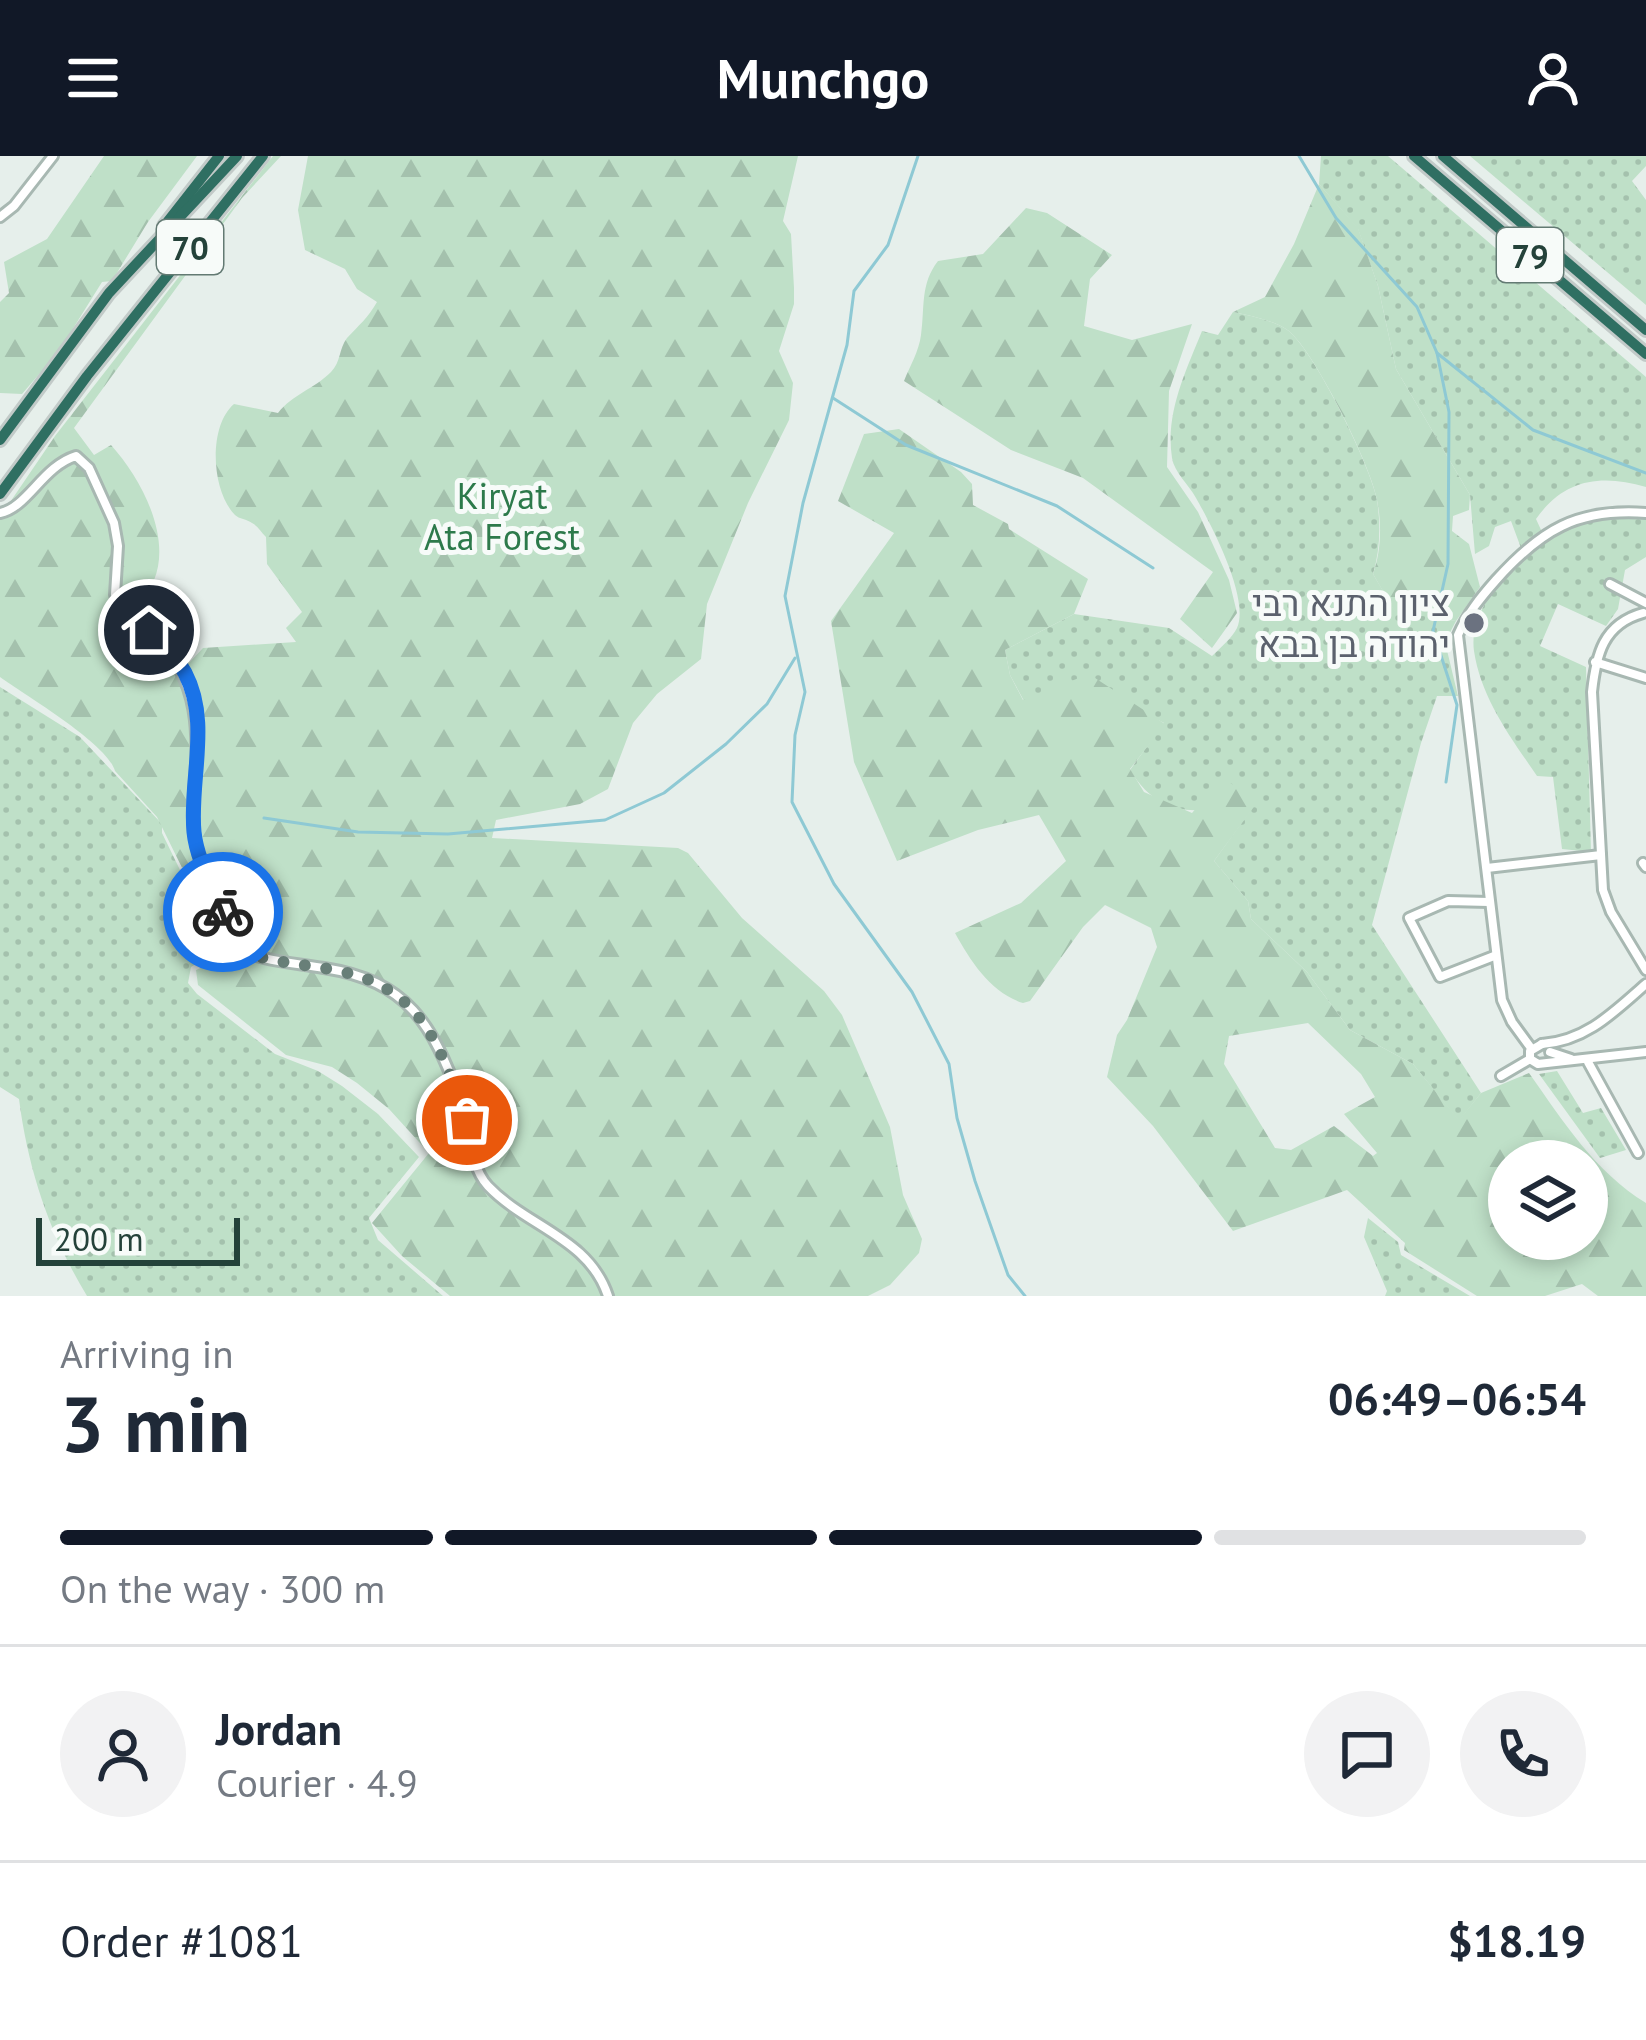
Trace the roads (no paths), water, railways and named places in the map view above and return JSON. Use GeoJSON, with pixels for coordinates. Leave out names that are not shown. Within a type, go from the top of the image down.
{"type":"FeatureCollection","features":[{"type":"Feature","properties":{"kind":"highway"},"geometry":{"type":"LineString","coordinates":[[109,293],[219,156]]}},
{"type":"Feature","properties":{"kind":"highway","name":"70"},"geometry":{"type":"LineString","coordinates":[[0,440],[109,293],[237,156]]}},
{"type":"Feature","properties":{"kind":"highway","name":"70"},"geometry":{"type":"LineString","coordinates":[[0,494],[87,376],[265,156]]}},
{"type":"Feature","properties":{"kind":"highway","name":"79"},"geometry":{"type":"LineString","coordinates":[[1414,156],[1646,354]]}},
{"type":"Feature","properties":{"kind":"highway","name":"79"},"geometry":{"type":"LineString","coordinates":[[1443,156],[1646,330]]}},
{"type":"Feature","properties":{"kind":"street"},"geometry":{"type":"LineString","coordinates":[[0,217],[53,156]]}},
{"type":"Feature","properties":{"kind":"street"},"geometry":{"type":"LineString","coordinates":[[0,513],[13,511],[61,460],[76,456],[89,468],[118,538],[115,595],[168,650],[188,680],[198,735],[192,799],[195,838],[208,882],[242,951],[274,962],[357,974],[388,988],[417,1011],[449,1072],[482,1180],[499,1197],[588,1258],[608,1296]]}},
{"type":"Feature","properties":{"kind":"street"},"geometry":{"type":"LineString","coordinates":[[1646,513],[1600,512],[1546,533],[1498,578],[1464,621],[1457,644],[1495,956],[1502,1000],[1512,1022],[1538,1064],[1596,1027],[1646,984]]}},
{"type":"Feature","properties":{"kind":"street"},"geometry":{"type":"LineString","coordinates":[[1610,584],[1645,608],[1613,628],[1595,662],[1592,692],[1604,890],[1611,912],[1646,970]]}},
{"type":"Feature","properties":{"kind":"street"},"geometry":{"type":"LineString","coordinates":[[1595,662],[1646,678]]}},
{"type":"Feature","properties":{"kind":"street"},"geometry":{"type":"LineString","coordinates":[[1487,868],[1601,855]]}},
{"type":"Feature","properties":{"kind":"street"},"geometry":{"type":"LineString","coordinates":[[1490,902],[1448,901],[1409,918],[1440,977],[1495,956]]}},
{"type":"Feature","properties":{"kind":"street"},"geometry":{"type":"LineString","coordinates":[[1501,1076],[1542,1044],[1570,1040]]}},
{"type":"Feature","properties":{"kind":"street"},"geometry":{"type":"LineString","coordinates":[[1570,1040],[1564,1048],[1579,1061],[1638,1153]]}},
{"type":"Feature","properties":{"kind":"street"},"geometry":{"type":"LineString","coordinates":[[1542,1044],[1548,1057]]}},
{"type":"Feature","properties":{"kind":"street"},"geometry":{"type":"LineString","coordinates":[[1548,1057],[1579,1061],[1646,1052]]}},
{"type":"Feature","properties":{"kind":"waterway"},"geometry":{"type":"LineString","coordinates":[[918,156],[888,245],[854,291],[847,345],[803,503],[785,596],[805,692],[795,735],[792,802],[834,884],[912,992],[949,1064],[957,1118],[975,1181],[1008,1275],[1025,1296]]}},
{"type":"Feature","properties":{"kind":"waterway"},"geometry":{"type":"LineString","coordinates":[[1299,156],[1336,218],[1417,307],[1437,353],[1449,412],[1448,564],[1433,631],[1457,705],[1446,782]]}},
{"type":"Feature","properties":{"kind":"waterway"},"geometry":{"type":"LineString","coordinates":[[1437,353],[1533,430],[1646,473]]}},
{"type":"Feature","properties":{"kind":"waterway"},"geometry":{"type":"LineString","coordinates":[[833,398],[906,445],[1057,506],[1153,568]]}},
{"type":"Feature","properties":{"kind":"waterway"},"geometry":{"type":"LineString","coordinates":[[264,818],[358,832],[448,834],[605,820],[664,793],[726,744],[767,704],[795,658]]}},
{"type":"Feature","properties":{"kind":"place","name":"ציון התנא רבי יהודה בן בבא"},"geometry":{"type":"Point","coordinates":[1474,623]}},
{"type":"Feature","properties":{"kind":"park label","name":"Kiryat Ata Forest"},"geometry":{"type":"Point","coordinates":[502,516]}}]}
